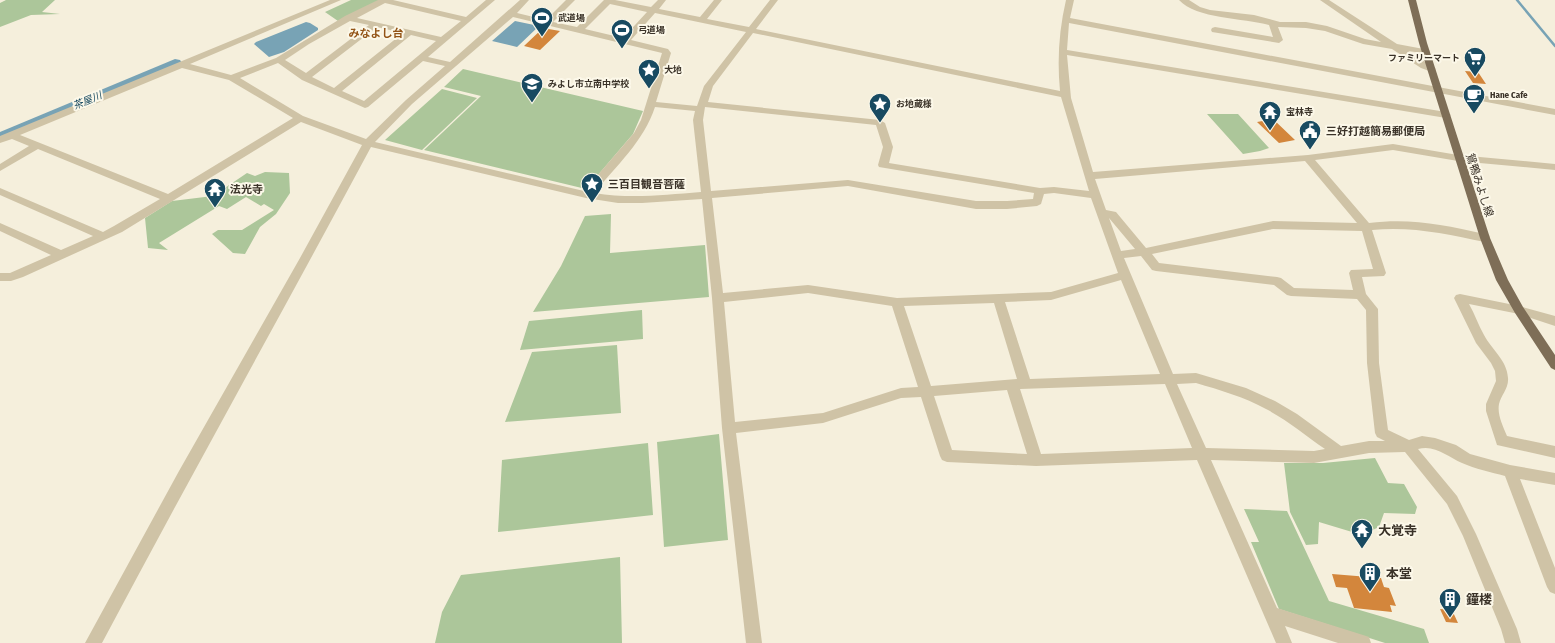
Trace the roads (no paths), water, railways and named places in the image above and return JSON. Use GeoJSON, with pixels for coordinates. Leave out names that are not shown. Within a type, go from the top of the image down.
{"type":"FeatureCollection","features":[{"type":"Feature","properties":{"kind":"main road","name":"鴛鴨みよし線"},"geometry":{"type":"LineString","coordinates":[[1412,0],[1458,158],[1485,238],[1502,280],[1519,310],[1555,365]]}},
{"type":"Feature","properties":{"kind":"street"},"geometry":{"type":"LineString","coordinates":[[0,140],[337,0]]}},
{"type":"Feature","properties":{"kind":"street"},"geometry":{"type":"LineString","coordinates":[[232,78],[290,55],[308,41],[348,18],[384,0],[468,20]]}},
{"type":"Feature","properties":{"kind":"street"},"geometry":{"type":"LineString","coordinates":[[279,60],[305,78],[365,105],[490,0]]}},
{"type":"Feature","properties":{"kind":"street"},"geometry":{"type":"LineString","coordinates":[[93,643],[184,475],[306,258],[368,143],[409,102],[511,14],[525,0]]}},
{"type":"Feature","properties":{"kind":"street"},"geometry":{"type":"LineString","coordinates":[[547,23],[571,0]]}},
{"type":"Feature","properties":{"kind":"street"},"geometry":{"type":"LineString","coordinates":[[578,31],[608,0],[653,11],[1066,94]]}},
{"type":"Feature","properties":{"kind":"street"},"geometry":{"type":"LineString","coordinates":[[625,42],[662,0]]}},
{"type":"Feature","properties":{"kind":"street"},"geometry":{"type":"LineString","coordinates":[[701,20],[718,0]]}},
{"type":"Feature","properties":{"kind":"street"},"geometry":{"type":"LineString","coordinates":[[754,643],[729,428],[718,298],[707,196],[698,131],[701,106],[709,86],[774,0]]}},
{"type":"Feature","properties":{"kind":"street"},"geometry":{"type":"LineString","coordinates":[[1070,0],[1065,20],[1063,70],[1066,94],[1088,176],[1125,275],[1200,454],[1284,643]]}},
{"type":"Feature","properties":{"kind":"street"},"geometry":{"type":"LineString","coordinates":[[1183,0],[1197,9],[1210,12],[1254,18],[1273,24],[1306,24],[1328,29],[1363,41],[1426,52]]}},
{"type":"Feature","properties":{"kind":"street"},"geometry":{"type":"LineString","coordinates":[[1324,0],[1424,66],[1432,69]]}},
{"type":"Feature","properties":{"kind":"street"},"geometry":{"type":"LineString","coordinates":[[1210,12],[1218,48]]}},
{"type":"Feature","properties":{"kind":"street"},"geometry":{"type":"LineString","coordinates":[[511,14],[665,51],[667,53],[646,120],[638,134],[586,195]]}},
{"type":"Feature","properties":{"kind":"street"},"geometry":{"type":"LineString","coordinates":[[348,18],[442,40]]}},
{"type":"Feature","properties":{"kind":"street"},"geometry":{"type":"LineString","coordinates":[[1065,20],[1555,112]]}},
{"type":"Feature","properties":{"kind":"street"},"geometry":{"type":"LineString","coordinates":[[1215,30],[1279,40],[1273,24]]}},
{"type":"Feature","properties":{"kind":"street"},"geometry":{"type":"LineString","coordinates":[[305,78],[375,25]]}},
{"type":"Feature","properties":{"kind":"street"},"geometry":{"type":"LineString","coordinates":[[335,92],[409,33]]}},
{"type":"Feature","properties":{"kind":"street"},"geometry":{"type":"LineString","coordinates":[[1063,52],[1446,115]]}},
{"type":"Feature","properties":{"kind":"street"},"geometry":{"type":"LineString","coordinates":[[422,58],[451,66]]}},
{"type":"Feature","properties":{"kind":"street"},"geometry":{"type":"LineString","coordinates":[[183,65],[232,78],[300,118],[356,140],[586,195],[618,200],[707,196],[848,183],[976,205],[1007,205],[1037,202],[1040,191]]}},
{"type":"Feature","properties":{"kind":"street"},"geometry":{"type":"LineString","coordinates":[[652,104],[701,106],[880,123],[888,147],[883,165],[1040,191],[1054,190],[1095,195]]}},
{"type":"Feature","properties":{"kind":"street"},"geometry":{"type":"LineString","coordinates":[[0,277],[10,277],[19,274],[118,229],[300,118]]}},
{"type":"Feature","properties":{"kind":"street"},"geometry":{"type":"LineString","coordinates":[[11,135],[168,198]]}},
{"type":"Feature","properties":{"kind":"street"},"geometry":{"type":"LineString","coordinates":[[0,168],[36,146]]}},
{"type":"Feature","properties":{"kind":"street"},"geometry":{"type":"LineString","coordinates":[[1088,176],[1308,158],[1393,147],[1458,158],[1555,167]]}},
{"type":"Feature","properties":{"kind":"street"},"geometry":{"type":"LineString","coordinates":[[1308,158],[1366,227],[1380,273],[1355,273],[1360,295],[1372,309],[1373,363],[1382,433],[1408,446],[1452,500],[1469,534],[1509,629],[1513,643]]}},
{"type":"Feature","properties":{"kind":"street"},"geometry":{"type":"LineString","coordinates":[[0,191],[103,236]]}},
{"type":"Feature","properties":{"kind":"street"},"geometry":{"type":"LineString","coordinates":[[1101,213],[1112,215],[1156,267],[1276,281],[1292,292],[1360,295]]}},
{"type":"Feature","properties":{"kind":"street"},"geometry":{"type":"LineString","coordinates":[[1117,255],[1144,252],[1273,225],[1366,227],[1394,224],[1434,226],[1485,238]]}},
{"type":"Feature","properties":{"kind":"street"},"geometry":{"type":"LineString","coordinates":[[0,227],[61,255]]}},
{"type":"Feature","properties":{"kind":"street"},"geometry":{"type":"LineString","coordinates":[[718,298],[808,289],[897,302],[1051,296],[1125,275]]}},
{"type":"Feature","properties":{"kind":"street"},"geometry":{"type":"LineString","coordinates":[[998,298],[1036,460]]}},
{"type":"Feature","properties":{"kind":"street"},"geometry":{"type":"LineString","coordinates":[[1555,321],[1519,310],[1460,298],[1471,317],[1478,334],[1499,365],[1503,378],[1499,390],[1493,400],[1491,410],[1502,441],[1555,452]]}},
{"type":"Feature","properties":{"kind":"street"},"geometry":{"type":"LineString","coordinates":[[897,302],[947,456],[1036,460],[1200,454],[1314,457],[1369,447],[1408,446],[1422,442],[1452,449],[1466,459],[1510,471],[1555,479]]}},
{"type":"Feature","properties":{"kind":"street"},"geometry":{"type":"LineString","coordinates":[[729,428],[823,418],[901,393],[1019,385],[1196,378],[1241,392],[1270,405],[1292,418],[1339,452]]}},
{"type":"Feature","properties":{"kind":"street"},"geometry":{"type":"LineString","coordinates":[[1510,471],[1555,587]]}},
{"type":"Feature","properties":{"kind":"street"},"geometry":{"type":"LineString","coordinates":[[1271,614],[1363,643]]}},
{"type":"Feature","properties":{"kind":"water"},"geometry":{"type":"Polygon","coordinates":[[[515,21],[539,26],[517,47],[492,41],[515,21]]]}},
{"type":"Feature","properties":{"kind":"water"},"geometry":{"type":"Polygon","coordinates":[[[306,22],[318,28],[318,30],[284,52],[269,57],[254,44],[256,42],[306,22]]]}},
{"type":"Feature","properties":{"kind":"waterway"},"geometry":{"type":"LineString","coordinates":[[1517,0],[1555,46]]}},
{"type":"Feature","properties":{"kind":"waterway","name":"茶屋川"},"geometry":{"type":"LineString","coordinates":[[0,137],[175,63]]}},
{"type":"Feature","properties":{"kind":"place","name":"武道場"},"geometry":{"type":"Point","coordinates":[542,38]}},
{"type":"Feature","properties":{"kind":"place","name":"弓道場"},"geometry":{"type":"Point","coordinates":[622,50]}},
{"type":"Feature","properties":{"kind":"place","name":"ファミリーマート"},"geometry":{"type":"Point","coordinates":[1475,78]}},
{"type":"Feature","properties":{"kind":"place","name":"大地"},"geometry":{"type":"Point","coordinates":[649,90]}},
{"type":"Feature","properties":{"kind":"place","name":"みよし市立南中学校"},"geometry":{"type":"Point","coordinates":[532,104]}},
{"type":"Feature","properties":{"kind":"place","name":"Hane Cafe"},"geometry":{"type":"Point","coordinates":[1474,114]}},
{"type":"Feature","properties":{"kind":"place","name":"お地蔵様"},"geometry":{"type":"Point","coordinates":[880,124]}},
{"type":"Feature","properties":{"kind":"place","name":"宝林寺"},"geometry":{"type":"Point","coordinates":[1270,132]}},
{"type":"Feature","properties":{"kind":"place","name":"三好打越簡易郵便局"},"geometry":{"type":"Point","coordinates":[1310,150]}},
{"type":"Feature","properties":{"kind":"place","name":"三百目観音菩薩"},"geometry":{"type":"Point","coordinates":[592,204]}},
{"type":"Feature","properties":{"kind":"place","name":"法光寺"},"geometry":{"type":"Point","coordinates":[215,208]}},
{"type":"Feature","properties":{"kind":"place","name":"大覚寺"},"geometry":{"type":"Point","coordinates":[1362,550]}},
{"type":"Feature","properties":{"kind":"place","name":"本堂"},"geometry":{"type":"Point","coordinates":[1370,592]}},
{"type":"Feature","properties":{"kind":"place","name":"鐘楼"},"geometry":{"type":"Point","coordinates":[1450,618]}},
{"type":"Feature","properties":{"kind":"district","name":"みなよし台"},"geometry":{"type":"Point","coordinates":[376,33]}}]}
